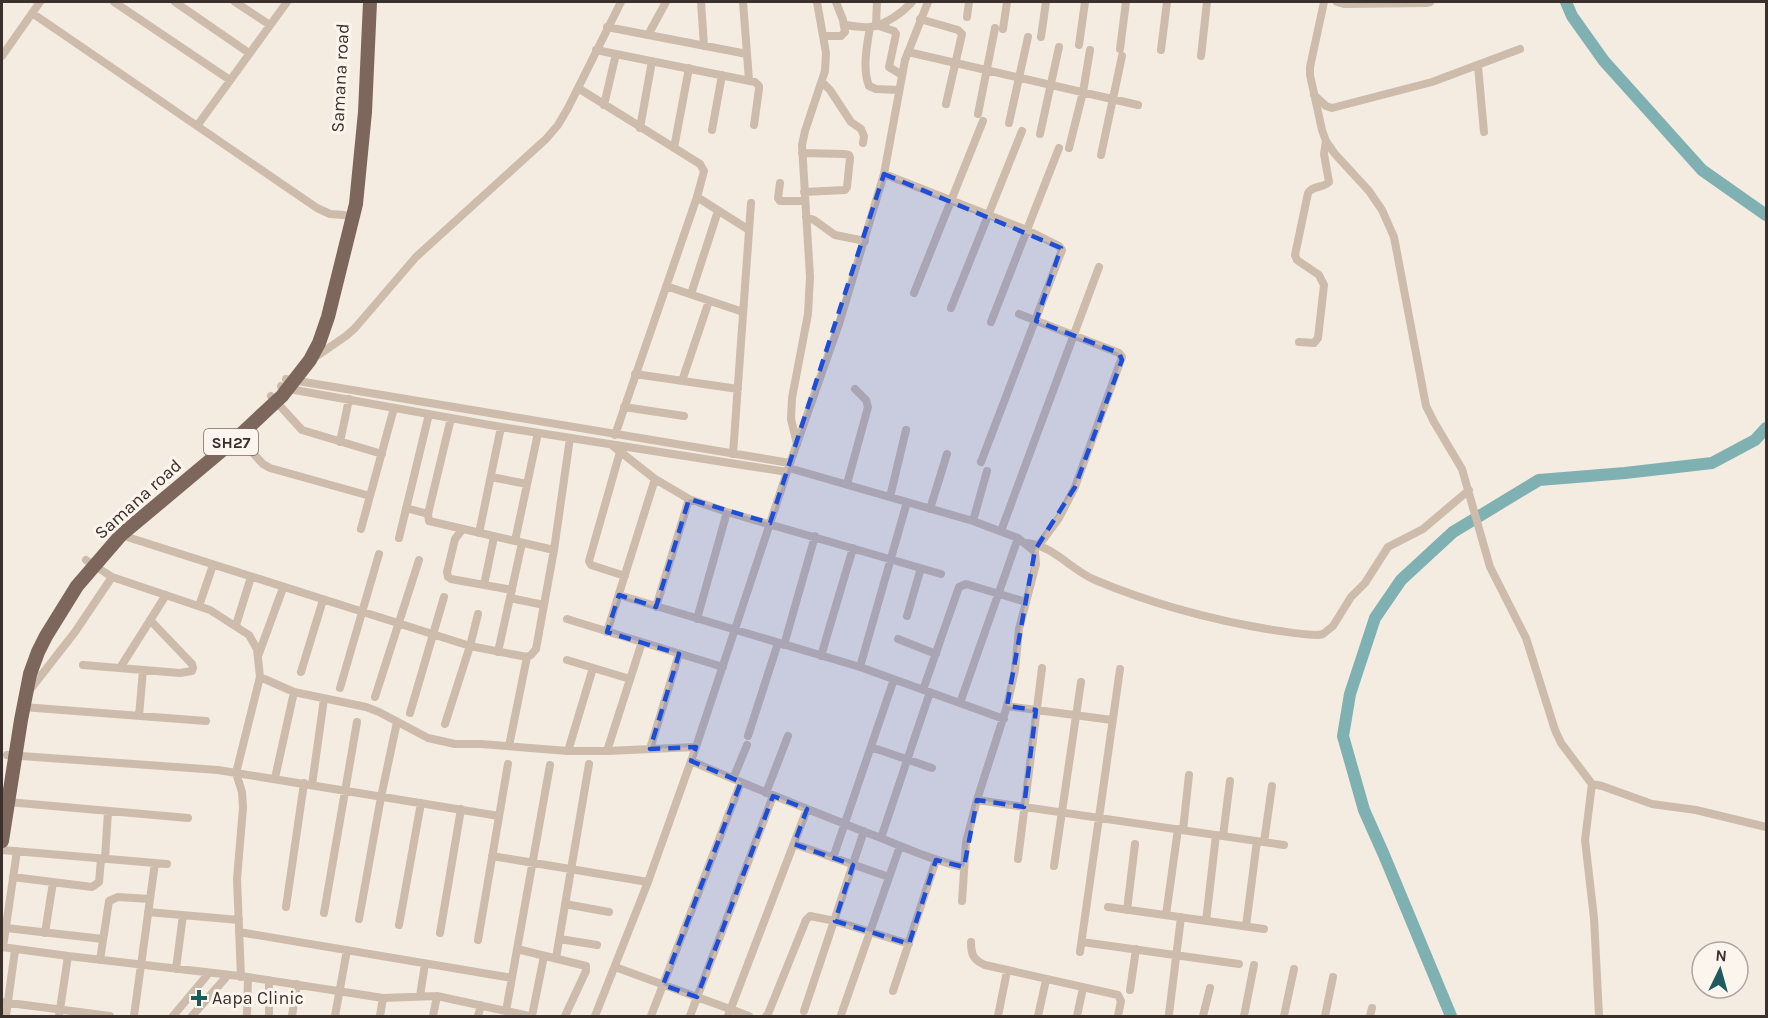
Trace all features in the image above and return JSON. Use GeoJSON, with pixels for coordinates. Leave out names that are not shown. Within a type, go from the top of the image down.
{"type":"FeatureCollection","features":[{"type":"Feature","properties":{"kind":"main road","name":"Samana road"},"geometry":{"type":"LineString","coordinates":[[11,756],[38,652],[101,543],[133,513],[283,388],[308,346],[326,289],[344,216],[354,144],[362,2]]}},
{"type":"Feature","properties":{"kind":"main road","name":"Samana road"},"geometry":{"type":"LineString","coordinates":[[2,841],[5,797],[20,680],[31,647],[90,562],[238,437],[310,360],[319,343],[356,204],[365,112],[370,2]]}},
{"type":"Feature","properties":{"kind":"street"},"geometry":{"type":"LineString","coordinates":[[2,56],[40,2]]}},
{"type":"Feature","properties":{"kind":"street"},"geometry":{"type":"LineString","coordinates":[[114,2],[230,80]]}},
{"type":"Feature","properties":{"kind":"street"},"geometry":{"type":"LineString","coordinates":[[175,2],[249,53]]}},
{"type":"Feature","properties":{"kind":"street"},"geometry":{"type":"LineString","coordinates":[[235,2],[270,25]]}},
{"type":"Feature","properties":{"kind":"street"},"geometry":{"type":"LineString","coordinates":[[197,126],[287,2]]}},
{"type":"Feature","properties":{"kind":"street"},"geometry":{"type":"LineString","coordinates":[[310,360],[356,328],[416,257],[546,139],[558,125],[621,2]]}},
{"type":"Feature","properties":{"kind":"street"},"geometry":{"type":"LineString","coordinates":[[648,35],[666,2]]}},
{"type":"Feature","properties":{"kind":"street"},"geometry":{"type":"LineString","coordinates":[[701,2],[704,46]]}},
{"type":"Feature","properties":{"kind":"street"},"geometry":{"type":"LineString","coordinates":[[742,2],[749,80]]}},
{"type":"Feature","properties":{"kind":"street"},"geometry":{"type":"LineString","coordinates":[[797,444],[792,427],[791,411],[795,374],[808,314],[810,267],[802,153],[805,130],[822,82],[826,60],[817,2]]}},
{"type":"Feature","properties":{"kind":"street"},"geometry":{"type":"LineString","coordinates":[[823,36],[843,36],[845,32],[845,25],[836,2]]}},
{"type":"Feature","properties":{"kind":"street"},"geometry":{"type":"LineString","coordinates":[[877,2],[866,64],[868,83],[872,88],[899,90]]}},
{"type":"Feature","properties":{"kind":"street"},"geometry":{"type":"LineString","coordinates":[[873,26],[898,14],[912,2]]}},
{"type":"Feature","properties":{"kind":"street"},"geometry":{"type":"LineString","coordinates":[[595,1017],[648,882],[692,760],[770,523],[839,324],[884,174],[908,52],[928,2]]}},
{"type":"Feature","properties":{"kind":"street"},"geometry":{"type":"LineString","coordinates":[[967,16],[969,2]]}},
{"type":"Feature","properties":{"kind":"street"},"geometry":{"type":"LineString","coordinates":[[914,293],[951,200],[980,118],[987,70],[1007,2]]}},
{"type":"Feature","properties":{"kind":"street"},"geometry":{"type":"LineString","coordinates":[[1041,37],[1046,2]]}},
{"type":"Feature","properties":{"kind":"street"},"geometry":{"type":"LineString","coordinates":[[1079,45],[1085,2]]}},
{"type":"Feature","properties":{"kind":"street"},"geometry":{"type":"LineString","coordinates":[[1101,155],[1121,53],[1126,2]]}},
{"type":"Feature","properties":{"kind":"street"},"geometry":{"type":"LineString","coordinates":[[1161,50],[1167,2]]}},
{"type":"Feature","properties":{"kind":"street"},"geometry":{"type":"LineString","coordinates":[[1201,56],[1207,2]]}},
{"type":"Feature","properties":{"kind":"street"},"geometry":{"type":"LineString","coordinates":[[1324,2],[1310,67],[1322,130],[1335,154],[1369,191],[1389,224],[1394,237],[1426,406],[1462,469],[1490,567],[1526,638],[1555,730],[1592,784],[1652,804],[1696,810],[1767,827]]}},
{"type":"Feature","properties":{"kind":"street"},"geometry":{"type":"LineString","coordinates":[[1337,2],[1344,4],[1430,2]]}},
{"type":"Feature","properties":{"kind":"street"},"geometry":{"type":"LineString","coordinates":[[32,13],[324,212],[344,216]]}},
{"type":"Feature","properties":{"kind":"street"},"geometry":{"type":"LineString","coordinates":[[920,19],[960,32],[962,37],[946,104]]}},
{"type":"Feature","properties":{"kind":"street"},"geometry":{"type":"LineString","coordinates":[[845,25],[873,26],[895,32],[889,67],[902,75]]}},
{"type":"Feature","properties":{"kind":"street"},"geometry":{"type":"LineString","coordinates":[[608,27],[747,54]]}},
{"type":"Feature","properties":{"kind":"street"},"geometry":{"type":"LineString","coordinates":[[1009,123],[1028,37]]}},
{"type":"Feature","properties":{"kind":"street"},"geometry":{"type":"LineString","coordinates":[[1040,134],[1059,47]]}},
{"type":"Feature","properties":{"kind":"street"},"geometry":{"type":"LineString","coordinates":[[1314,95],[1326,106],[1332,108],[1432,82],[1520,49]]}},
{"type":"Feature","properties":{"kind":"street"},"geometry":{"type":"LineString","coordinates":[[596,50],[749,80],[759,86],[754,125]]}},
{"type":"Feature","properties":{"kind":"street"},"geometry":{"type":"LineString","coordinates":[[1069,148],[1083,92],[1090,50]]}},
{"type":"Feature","properties":{"kind":"street"},"geometry":{"type":"LineString","coordinates":[[908,52],[1138,105]]}},
{"type":"Feature","properties":{"kind":"street"},"geometry":{"type":"LineString","coordinates":[[604,105],[616,54]]}},
{"type":"Feature","properties":{"kind":"street"},"geometry":{"type":"LineString","coordinates":[[640,128],[652,61]]}},
{"type":"Feature","properties":{"kind":"street"},"geometry":{"type":"LineString","coordinates":[[1478,66],[1484,132]]}},
{"type":"Feature","properties":{"kind":"street"},"geometry":{"type":"LineString","coordinates":[[674,148],[689,68]]}},
{"type":"Feature","properties":{"kind":"street"},"geometry":{"type":"LineString","coordinates":[[712,129],[722,75]]}},
{"type":"Feature","properties":{"kind":"street"},"geometry":{"type":"LineString","coordinates":[[822,82],[830,90],[849,120],[861,129],[864,143]]}},
{"type":"Feature","properties":{"kind":"street"},"geometry":{"type":"LineString","coordinates":[[578,88],[703,168],[704,176],[615,435]]}},
{"type":"Feature","properties":{"kind":"street"},"geometry":{"type":"LineString","coordinates":[[951,308],[1022,131]]}},
{"type":"Feature","properties":{"kind":"street"},"geometry":{"type":"LineString","coordinates":[[1299,342],[1314,343],[1318,338],[1324,292],[1322,280],[1313,270],[1297,260],[1295,255],[1309,191],[1329,182],[1324,154],[1326,141]]}},
{"type":"Feature","properties":{"kind":"street"},"geometry":{"type":"LineString","coordinates":[[991,322],[1059,148]]}},
{"type":"Feature","properties":{"kind":"street"},"geometry":{"type":"LineString","coordinates":[[780,183],[778,198],[780,201],[845,190],[849,155],[802,153]]}},
{"type":"Feature","properties":{"kind":"street"},"geometry":{"type":"LineString","coordinates":[[884,174],[1027,230],[1059,246],[1062,250],[981,462]]}},
{"type":"Feature","properties":{"kind":"street"},"geometry":{"type":"LineString","coordinates":[[697,197],[749,230]]}},
{"type":"Feature","properties":{"kind":"street"},"geometry":{"type":"LineString","coordinates":[[733,454],[751,203]]}},
{"type":"Feature","properties":{"kind":"street"},"geometry":{"type":"LineString","coordinates":[[691,294],[718,211]]}},
{"type":"Feature","properties":{"kind":"street"},"geometry":{"type":"LineString","coordinates":[[806,217],[835,235],[865,241]]}},
{"type":"Feature","properties":{"kind":"street"},"geometry":{"type":"LineString","coordinates":[[1001,531],[1099,267]]}},
{"type":"Feature","properties":{"kind":"street"},"geometry":{"type":"LineString","coordinates":[[666,286],[743,312]]}},
{"type":"Feature","properties":{"kind":"street"},"geometry":{"type":"LineString","coordinates":[[682,381],[710,301]]}},
{"type":"Feature","properties":{"kind":"street"},"geometry":{"type":"LineString","coordinates":[[1019,314],[1119,353],[1122,360],[1075,487],[1043,547]]}},
{"type":"Feature","properties":{"kind":"street"},"geometry":{"type":"LineString","coordinates":[[635,374],[738,389]]}},
{"type":"Feature","properties":{"kind":"street"},"geometry":{"type":"LineString","coordinates":[[283,388],[733,454],[973,521],[1021,541],[1043,547],[1094,580],[1163,605],[1252,626],[1318,635],[1333,626],[1388,547],[1423,529],[1470,493]]}},
{"type":"Feature","properties":{"kind":"street"},"geometry":{"type":"LineString","coordinates":[[283,388],[538,433],[789,468]]}},
{"type":"Feature","properties":{"kind":"street"},"geometry":{"type":"LineString","coordinates":[[283,388],[302,430],[382,454]]}},
{"type":"Feature","properties":{"kind":"street"},"geometry":{"type":"LineString","coordinates":[[847,484],[868,407],[866,400],[855,389]]}},
{"type":"Feature","properties":{"kind":"street"},"geometry":{"type":"LineString","coordinates":[[340,442],[349,399]]}},
{"type":"Feature","properties":{"kind":"street"},"geometry":{"type":"LineString","coordinates":[[624,407],[684,416]]}},
{"type":"Feature","properties":{"kind":"street"},"geometry":{"type":"LineString","coordinates":[[361,530],[394,408]]}},
{"type":"Feature","properties":{"kind":"street"},"geometry":{"type":"LineString","coordinates":[[399,538],[429,414]]}},
{"type":"Feature","properties":{"kind":"street"},"geometry":{"type":"LineString","coordinates":[[451,418],[428,514],[431,523],[554,550]]}},
{"type":"Feature","properties":{"kind":"street"},"geometry":{"type":"LineString","coordinates":[[479,533],[501,427]]}},
{"type":"Feature","properties":{"kind":"street"},"geometry":{"type":"LineString","coordinates":[[890,497],[906,430]]}},
{"type":"Feature","properties":{"kind":"street"},"geometry":{"type":"LineString","coordinates":[[498,652],[511,594],[527,484],[538,433]]}},
{"type":"Feature","properties":{"kind":"street"},"geometry":{"type":"LineString","coordinates":[[238,437],[263,464],[270,468],[370,496]]}},
{"type":"Feature","properties":{"kind":"street"},"geometry":{"type":"LineString","coordinates":[[121,535],[470,646],[527,657],[536,649],[554,550],[570,438]]}},
{"type":"Feature","properties":{"kind":"street"},"geometry":{"type":"LineString","coordinates":[[610,444],[655,479],[689,499],[941,574]]}},
{"type":"Feature","properties":{"kind":"street"},"geometry":{"type":"LineString","coordinates":[[620,452],[589,561],[591,565],[625,576]]}},
{"type":"Feature","properties":{"kind":"street"},"geometry":{"type":"LineString","coordinates":[[930,509],[947,454]]}},
{"type":"Feature","properties":{"kind":"street"},"geometry":{"type":"LineString","coordinates":[[973,521],[987,471]]}},
{"type":"Feature","properties":{"kind":"street"},"geometry":{"type":"LineString","coordinates":[[491,477],[527,484]]}},
{"type":"Feature","properties":{"kind":"street"},"geometry":{"type":"LineString","coordinates":[[607,632],[655,479]]}},
{"type":"Feature","properties":{"kind":"street"},"geometry":{"type":"LineString","coordinates":[[656,607],[689,499]]}},
{"type":"Feature","properties":{"kind":"street"},"geometry":{"type":"LineString","coordinates":[[860,667],[908,502]]}},
{"type":"Feature","properties":{"kind":"street"},"geometry":{"type":"LineString","coordinates":[[406,508],[428,514]]}},
{"type":"Feature","properties":{"kind":"street"},"geometry":{"type":"LineString","coordinates":[[697,619],[727,512]]}},
{"type":"Feature","properties":{"kind":"street"},"geometry":{"type":"LineString","coordinates":[[462,530],[455,539],[447,575],[451,579],[484,585],[544,605]]}},
{"type":"Feature","properties":{"kind":"street"},"geometry":{"type":"LineString","coordinates":[[651,1017],[737,781],[748,740],[815,536]]}},
{"type":"Feature","properties":{"kind":"street"},"geometry":{"type":"LineString","coordinates":[[484,585],[494,537]]}},
{"type":"Feature","properties":{"kind":"street"},"geometry":{"type":"LineString","coordinates":[[960,703],[999,594],[1021,541]]}},
{"type":"Feature","properties":{"kind":"street"},"geometry":{"type":"LineString","coordinates":[[962,901],[960,866],[977,800],[1004,719],[1015,670],[1019,628],[1037,559],[1035,552],[1021,541]]}},
{"type":"Feature","properties":{"kind":"street"},"geometry":{"type":"LineString","coordinates":[[822,656],[853,548]]}},
{"type":"Feature","properties":{"kind":"street"},"geometry":{"type":"LineString","coordinates":[[340,688],[379,554]]}},
{"type":"Feature","properties":{"kind":"street"},"geometry":{"type":"LineString","coordinates":[[375,698],[419,560]]}},
{"type":"Feature","properties":{"kind":"street"},"geometry":{"type":"LineString","coordinates":[[90,562],[112,577],[199,606],[249,634],[257,649],[260,677],[236,773],[242,792],[243,808],[237,879],[239,932],[247,1017]]}},
{"type":"Feature","properties":{"kind":"street"},"geometry":{"type":"LineString","coordinates":[[199,606],[213,565]]}},
{"type":"Feature","properties":{"kind":"street"},"geometry":{"type":"LineString","coordinates":[[907,616],[921,568]]}},
{"type":"Feature","properties":{"kind":"street"},"geometry":{"type":"LineString","coordinates":[[112,577],[75,633],[24,701],[140,716],[206,721]]}},
{"type":"Feature","properties":{"kind":"street"},"geometry":{"type":"LineString","coordinates":[[236,626],[251,577]]}},
{"type":"Feature","properties":{"kind":"street"},"geometry":{"type":"LineString","coordinates":[[881,838],[907,760],[936,654],[959,586],[966,584],[1026,602]]}},
{"type":"Feature","properties":{"kind":"street"},"geometry":{"type":"LineString","coordinates":[[258,656],[283,588]]}},
{"type":"Feature","properties":{"kind":"street"},"geometry":{"type":"LineString","coordinates":[[120,668],[166,595]]}},
{"type":"Feature","properties":{"kind":"street"},"geometry":{"type":"LineString","coordinates":[[619,596],[860,667],[1004,719]]}},
{"type":"Feature","properties":{"kind":"street"},"geometry":{"type":"LineString","coordinates":[[410,713],[444,597]]}},
{"type":"Feature","properties":{"kind":"street"},"geometry":{"type":"LineString","coordinates":[[302,672],[323,600]]}},
{"type":"Feature","properties":{"kind":"street"},"geometry":{"type":"LineString","coordinates":[[445,724],[478,614]]}},
{"type":"Feature","properties":{"kind":"street"},"geometry":{"type":"LineString","coordinates":[[567,619],[723,667]]}},
{"type":"Feature","properties":{"kind":"street"},"geometry":{"type":"LineString","coordinates":[[83,666],[187,673],[192,671],[194,668],[192,664],[150,620]]}},
{"type":"Feature","properties":{"kind":"street"},"geometry":{"type":"LineString","coordinates":[[898,639],[936,654]]}},
{"type":"Feature","properties":{"kind":"street"},"geometry":{"type":"LineString","coordinates":[[607,751],[642,642]]}},
{"type":"Feature","properties":{"kind":"street"},"geometry":{"type":"LineString","coordinates":[[650,749],[679,654]]}},
{"type":"Feature","properties":{"kind":"street"},"geometry":{"type":"LineString","coordinates":[[509,746],[527,657]]}},
{"type":"Feature","properties":{"kind":"street"},"geometry":{"type":"LineString","coordinates":[[567,660],[630,679]]}},
{"type":"Feature","properties":{"kind":"street"},"geometry":{"type":"LineString","coordinates":[[568,751],[592,668]]}},
{"type":"Feature","properties":{"kind":"street"},"geometry":{"type":"LineString","coordinates":[[1018,859],[1042,668]]}},
{"type":"Feature","properties":{"kind":"street"},"geometry":{"type":"LineString","coordinates":[[1080,952],[1120,669]]}},
{"type":"Feature","properties":{"kind":"street"},"geometry":{"type":"LineString","coordinates":[[140,716],[143,670]]}},
{"type":"Feature","properties":{"kind":"street"},"geometry":{"type":"LineString","coordinates":[[260,677],[294,692],[366,707],[440,742],[568,751],[696,747]]}},
{"type":"Feature","properties":{"kind":"street"},"geometry":{"type":"LineString","coordinates":[[833,858],[894,679]]}},
{"type":"Feature","properties":{"kind":"street"},"geometry":{"type":"LineString","coordinates":[[1054,866],[1081,682]]}},
{"type":"Feature","properties":{"kind":"street"},"geometry":{"type":"LineString","coordinates":[[275,778],[294,692]]}},
{"type":"Feature","properties":{"kind":"street"},"geometry":{"type":"LineString","coordinates":[[286,907],[324,699]]}},
{"type":"Feature","properties":{"kind":"street"},"geometry":{"type":"LineString","coordinates":[[1007,706],[1112,720]]}},
{"type":"Feature","properties":{"kind":"street"},"geometry":{"type":"LineString","coordinates":[[324,913],[357,722]]}},
{"type":"Feature","properties":{"kind":"street"},"geometry":{"type":"LineString","coordinates":[[359,919],[397,722]]}},
{"type":"Feature","properties":{"kind":"street"},"geometry":{"type":"LineString","coordinates":[[690,1017],[788,736]]}},
{"type":"Feature","properties":{"kind":"street"},"geometry":{"type":"LineString","coordinates":[[871,747],[932,768]]}},
{"type":"Feature","properties":{"kind":"street"},"geometry":{"type":"LineString","coordinates":[[11,756],[218,770],[499,816]]}},
{"type":"Feature","properties":{"kind":"street"},"geometry":{"type":"LineString","coordinates":[[692,760],[737,781],[900,846],[936,860],[960,866]]}},
{"type":"Feature","properties":{"kind":"street"},"geometry":{"type":"LineString","coordinates":[[478,940],[508,764]]}},
{"type":"Feature","properties":{"kind":"street"},"geometry":{"type":"LineString","coordinates":[[556,958],[589,764]]}},
{"type":"Feature","properties":{"kind":"street"},"geometry":{"type":"LineString","coordinates":[[506,1011],[550,765]]}},
{"type":"Feature","properties":{"kind":"street"},"geometry":{"type":"LineString","coordinates":[[1166,915],[1190,775]]}},
{"type":"Feature","properties":{"kind":"street"},"geometry":{"type":"LineString","coordinates":[[1206,921],[1230,781]]}},
{"type":"Feature","properties":{"kind":"street"},"geometry":{"type":"LineString","coordinates":[[1592,784],[1585,840],[1594,918],[1599,1017]]}},
{"type":"Feature","properties":{"kind":"street"},"geometry":{"type":"LineString","coordinates":[[1246,926],[1272,786]]}},
{"type":"Feature","properties":{"kind":"street"},"geometry":{"type":"LineString","coordinates":[[5,797],[108,811],[188,818]]}},
{"type":"Feature","properties":{"kind":"street"},"geometry":{"type":"LineString","coordinates":[[977,800],[1284,845]]}},
{"type":"Feature","properties":{"kind":"street"},"geometry":{"type":"LineString","coordinates":[[399,925],[421,803]]}},
{"type":"Feature","properties":{"kind":"street"},"geometry":{"type":"LineString","coordinates":[[440,933],[461,809]]}},
{"type":"Feature","properties":{"kind":"street"},"geometry":{"type":"LineString","coordinates":[[729,1013],[807,809]]}},
{"type":"Feature","properties":{"kind":"street"},"geometry":{"type":"LineString","coordinates":[[13,877],[85,887],[96,885],[99,882],[103,859],[108,811]]}},
{"type":"Feature","properties":{"kind":"street"},"geometry":{"type":"LineString","coordinates":[[804,1011],[864,831]]}},
{"type":"Feature","properties":{"kind":"street"},"geometry":{"type":"LineString","coordinates":[[794,844],[889,877]]}},
{"type":"Feature","properties":{"kind":"street"},"geometry":{"type":"LineString","coordinates":[[1127,910],[1135,844]]}},
{"type":"Feature","properties":{"kind":"street"},"geometry":{"type":"LineString","coordinates":[[841,1015],[900,846]]}},
{"type":"Feature","properties":{"kind":"street"},"geometry":{"type":"LineString","coordinates":[[2,850],[167,864]]}},
{"type":"Feature","properties":{"kind":"street"},"geometry":{"type":"LineString","coordinates":[[16,851],[2,947],[15,950],[269,980],[383,998],[437,996],[531,1017],[544,956]]}},
{"type":"Feature","properties":{"kind":"street"},"geometry":{"type":"LineString","coordinates":[[492,856],[648,882]]}},
{"type":"Feature","properties":{"kind":"street"},"geometry":{"type":"LineString","coordinates":[[893,992],[936,860]]}},
{"type":"Feature","properties":{"kind":"street"},"geometry":{"type":"LineString","coordinates":[[134,1017],[154,863]]}},
{"type":"Feature","properties":{"kind":"street"},"geometry":{"type":"LineString","coordinates":[[45,933],[53,882]]}},
{"type":"Feature","properties":{"kind":"street"},"geometry":{"type":"LineString","coordinates":[[100,960],[109,901],[118,897],[150,898]]}},
{"type":"Feature","properties":{"kind":"street"},"geometry":{"type":"LineString","coordinates":[[566,904],[609,912]]}},
{"type":"Feature","properties":{"kind":"street"},"geometry":{"type":"LineString","coordinates":[[1108,907],[1264,929]]}},
{"type":"Feature","properties":{"kind":"street"},"geometry":{"type":"LineString","coordinates":[[148,912],[239,920]]}},
{"type":"Feature","properties":{"kind":"street"},"geometry":{"type":"LineString","coordinates":[[176,969],[183,915]]}},
{"type":"Feature","properties":{"kind":"street"},"geometry":{"type":"LineString","coordinates":[[766,1017],[806,920],[810,916],[835,921],[909,944]]}},
{"type":"Feature","properties":{"kind":"street"},"geometry":{"type":"LineString","coordinates":[[1169,1014],[1181,917]]}},
{"type":"Feature","properties":{"kind":"street"},"geometry":{"type":"LineString","coordinates":[[6,928],[103,939]]}},
{"type":"Feature","properties":{"kind":"street"},"geometry":{"type":"LineString","coordinates":[[239,932],[512,978]]}},
{"type":"Feature","properties":{"kind":"street"},"geometry":{"type":"LineString","coordinates":[[560,939],[597,945]]}},
{"type":"Feature","properties":{"kind":"street"},"geometry":{"type":"LineString","coordinates":[[971,942],[972,954],[976,961],[985,966],[1118,995],[1121,1001],[1118,1017]]}},
{"type":"Feature","properties":{"kind":"street"},"geometry":{"type":"LineString","coordinates":[[1082,942],[1239,964]]}},
{"type":"Feature","properties":{"kind":"street"},"geometry":{"type":"LineString","coordinates":[[6,1017],[5,1003],[15,950]]}},
{"type":"Feature","properties":{"kind":"street"},"geometry":{"type":"LineString","coordinates":[[335,1017],[347,950]]}},
{"type":"Feature","properties":{"kind":"street"},"geometry":{"type":"LineString","coordinates":[[517,950],[584,964],[587,968],[565,1017]]}},
{"type":"Feature","properties":{"kind":"street"},"geometry":{"type":"LineString","coordinates":[[1130,990],[1136,950]]}},
{"type":"Feature","properties":{"kind":"street"},"geometry":{"type":"LineString","coordinates":[[60,1013],[68,956]]}},
{"type":"Feature","properties":{"kind":"street"},"geometry":{"type":"LineString","coordinates":[[420,996],[425,964]]}},
{"type":"Feature","properties":{"kind":"street"},"geometry":{"type":"LineString","coordinates":[[1244,1017],[1254,965]]}},
{"type":"Feature","properties":{"kind":"street"},"geometry":{"type":"LineString","coordinates":[[615,967],[697,997],[729,1013],[749,1017]]}},
{"type":"Feature","properties":{"kind":"street"},"geometry":{"type":"LineString","coordinates":[[1284,1017],[1294,969]]}},
{"type":"Feature","properties":{"kind":"street"},"geometry":{"type":"LineString","coordinates":[[998,1017],[1007,971]]}},
{"type":"Feature","properties":{"kind":"street"},"geometry":{"type":"LineString","coordinates":[[173,1017],[209,973]]}},
{"type":"Feature","properties":{"kind":"street"},"geometry":{"type":"LineString","coordinates":[[192,1016],[228,975]]}},
{"type":"Feature","properties":{"kind":"street"},"geometry":{"type":"LineString","coordinates":[[1325,1017],[1333,977]]}},
{"type":"Feature","properties":{"kind":"street"},"geometry":{"type":"LineString","coordinates":[[269,980],[269,1017]]}},
{"type":"Feature","properties":{"kind":"street"},"geometry":{"type":"LineString","coordinates":[[1038,1017],[1046,980]]}},
{"type":"Feature","properties":{"kind":"street"},"geometry":{"type":"LineString","coordinates":[[292,1017],[297,984]]}},
{"type":"Feature","properties":{"kind":"street"},"geometry":{"type":"LineString","coordinates":[[1077,1017],[1083,988]]}},
{"type":"Feature","properties":{"kind":"street"},"geometry":{"type":"LineString","coordinates":[[1203,1017],[1210,988]]}},
{"type":"Feature","properties":{"kind":"street"},"geometry":{"type":"LineString","coordinates":[[433,1017],[437,996]]}},
{"type":"Feature","properties":{"kind":"street"},"geometry":{"type":"LineString","coordinates":[[380,1017],[383,998]]}},
{"type":"Feature","properties":{"kind":"street"},"geometry":{"type":"LineString","coordinates":[[5,1003],[60,1013],[110,1017]]}},
{"type":"Feature","properties":{"kind":"street"},"geometry":{"type":"LineString","coordinates":[[478,1017],[481,1005]]}},
{"type":"Feature","properties":{"kind":"highlighted area"},"geometry":{"type":"Polygon","coordinates":[[[884,174],[1061,248],[1036,321],[1119,353],[1122,360],[1075,487],[1035,550],[1007,706],[1036,710],[1024,807],[977,800],[964,867],[936,860],[909,944],[835,921],[853,865],[794,844],[807,809],[773,796],[697,997],[663,985],[741,782],[691,761],[696,747],[650,749],[679,654],[607,632],[619,595],[656,607],[689,499],[770,523],[884,174]]]}},
{"type":"Feature","properties":{"kind":"waterway"},"geometry":{"type":"LineString","coordinates":[[1566,2],[1572,16],[1604,61],[1702,170],[1766,215]]}},
{"type":"Feature","properties":{"kind":"waterway"},"geometry":{"type":"LineString","coordinates":[[1451,1016],[1364,810],[1343,736],[1350,694],[1375,618],[1401,580],[1453,532],[1539,480],[1712,463],[1755,440],[1766,428]]}},
{"type":"Feature","properties":{"kind":"place","name":"Aapa Clinic"},"geometry":{"type":"Point","coordinates":[199,998]}}]}
